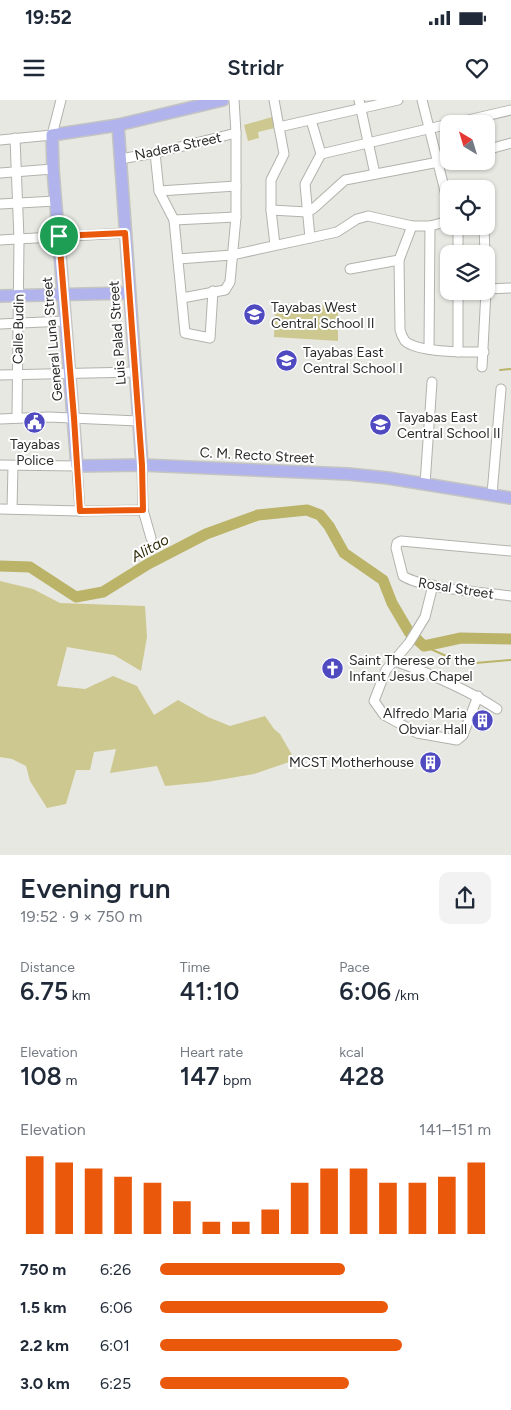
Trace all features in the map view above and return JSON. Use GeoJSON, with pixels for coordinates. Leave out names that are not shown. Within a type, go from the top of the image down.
{"type":"FeatureCollection","features":[{"type":"Feature","properties":{"kind":"main road"},"geometry":{"type":"LineString","coordinates":[[52,135],[118,124],[223,100]]}},
{"type":"Feature","properties":{"kind":"main road","name":"Luis Palad Street"},"geometry":{"type":"LineString","coordinates":[[118,124],[142,465]]}},
{"type":"Feature","properties":{"kind":"main road","name":"General Luna Street"},"geometry":{"type":"LineString","coordinates":[[52,135],[53,169],[77,466]]}},
{"type":"Feature","properties":{"kind":"main road"},"geometry":{"type":"LineString","coordinates":[[0,296],[129,293]]}},
{"type":"Feature","properties":{"kind":"main road","name":"C. M. Recto Street"},"geometry":{"type":"LineString","coordinates":[[77,466],[142,465],[348,474],[511,498]]}},
{"type":"Feature","properties":{"kind":"street"},"geometry":{"type":"LineString","coordinates":[[0,140],[52,135],[61,100]]}},
{"type":"Feature","properties":{"kind":"street"},"geometry":{"type":"LineString","coordinates":[[182,298],[225,290],[230,282],[236,217],[234,100]]}},
{"type":"Feature","properties":{"kind":"street"},"geometry":{"type":"LineString","coordinates":[[274,100],[284,154],[271,180],[275,244]]}},
{"type":"Feature","properties":{"kind":"street"},"geometry":{"type":"LineString","coordinates":[[280,127],[311,120],[360,104],[398,100]]}},
{"type":"Feature","properties":{"kind":"street"},"geometry":{"type":"LineString","coordinates":[[422,100],[442,180]]}},
{"type":"Feature","properties":{"kind":"street"},"geometry":{"type":"LineString","coordinates":[[360,104],[375,174]]}},
{"type":"Feature","properties":{"kind":"street"},"geometry":{"type":"LineString","coordinates":[[489,115],[511,110]]}},
{"type":"Feature","properties":{"kind":"street"},"geometry":{"type":"LineString","coordinates":[[310,238],[305,184],[321,154],[311,120]]}},
{"type":"Feature","properties":{"kind":"street"},"geometry":{"type":"LineString","coordinates":[[321,154],[440,126]]}},
{"type":"Feature","properties":{"kind":"street","name":"Nadera Street"},"geometry":{"type":"LineString","coordinates":[[120,159],[155,153],[236,133]]}},
{"type":"Feature","properties":{"kind":"street","name":"Calle Budin"},"geometry":{"type":"LineString","coordinates":[[15,138],[19,239],[17,418]]}},
{"type":"Feature","properties":{"kind":"street"},"geometry":{"type":"LineString","coordinates":[[495,148],[511,144]]}},
{"type":"Feature","properties":{"kind":"street"},"geometry":{"type":"LineString","coordinates":[[155,153],[159,192],[174,220],[185,333],[208,339],[210,336],[213,291]]}},
{"type":"Feature","properties":{"kind":"street"},"geometry":{"type":"LineString","coordinates":[[272,210],[307,212],[345,180],[438,162]]}},
{"type":"Feature","properties":{"kind":"street"},"geometry":{"type":"LineString","coordinates":[[0,174],[53,169]]}},
{"type":"Feature","properties":{"kind":"street"},"geometry":{"type":"LineString","coordinates":[[159,192],[236,186]]}},
{"type":"Feature","properties":{"kind":"street"},"geometry":{"type":"LineString","coordinates":[[0,204],[56,201]]}},
{"type":"Feature","properties":{"kind":"street"},"geometry":{"type":"LineString","coordinates":[[178,259],[232,255],[275,244],[337,232],[357,219],[368,216],[412,226],[430,226],[440,223]]}},
{"type":"Feature","properties":{"kind":"street"},"geometry":{"type":"LineString","coordinates":[[174,220],[236,217]]}},
{"type":"Feature","properties":{"kind":"street"},"geometry":{"type":"LineString","coordinates":[[412,226],[399,260],[400,330],[404,340],[411,345],[429,349],[484,352]]}},
{"type":"Feature","properties":{"kind":"street"},"geometry":{"type":"LineString","coordinates":[[429,349],[430,226]]}},
{"type":"Feature","properties":{"kind":"street"},"geometry":{"type":"LineString","coordinates":[[0,240],[125,233]]}},
{"type":"Feature","properties":{"kind":"street"},"geometry":{"type":"LineString","coordinates":[[350,269],[399,260]]}},
{"type":"Feature","properties":{"kind":"street"},"geometry":{"type":"LineString","coordinates":[[495,289],[511,288]]}},
{"type":"Feature","properties":{"kind":"street"},"geometry":{"type":"LineString","coordinates":[[458,300],[458,352]]}},
{"type":"Feature","properties":{"kind":"street"},"geometry":{"type":"LineString","coordinates":[[482,367],[486,300]]}},
{"type":"Feature","properties":{"kind":"street"},"geometry":{"type":"LineString","coordinates":[[0,324],[66,321]]}},
{"type":"Feature","properties":{"kind":"street"},"geometry":{"type":"LineString","coordinates":[[0,376],[135,372]]}},
{"type":"Feature","properties":{"kind":"street"},"geometry":{"type":"LineString","coordinates":[[425,484],[432,382]]}},
{"type":"Feature","properties":{"kind":"street"},"geometry":{"type":"LineString","coordinates":[[492,494],[501,389]]}},
{"type":"Feature","properties":{"kind":"street"},"geometry":{"type":"LineString","coordinates":[[0,419],[74,418],[138,421]]}},
{"type":"Feature","properties":{"kind":"street","name":"C. M. Recto Street"},"geometry":{"type":"LineString","coordinates":[[0,465],[77,466]]}},
{"type":"Feature","properties":{"kind":"street","name":"Luis Palad Street"},"geometry":{"type":"LineString","coordinates":[[142,465],[143,510],[151,538]]}},
{"type":"Feature","properties":{"kind":"street"},"geometry":{"type":"LineString","coordinates":[[12,509],[13,466]]}},
{"type":"Feature","properties":{"kind":"street","name":"General Luna Street"},"geometry":{"type":"LineString","coordinates":[[77,466],[80,511]]}},
{"type":"Feature","properties":{"kind":"street"},"geometry":{"type":"LineString","coordinates":[[0,509],[143,510]]}},
{"type":"Feature","properties":{"kind":"street","name":"Rosal Street"},"geometry":{"type":"LineString","coordinates":[[511,551],[401,541],[397,543],[396,548],[403,576],[408,580],[433,586],[511,596]]}},
{"type":"Feature","properties":{"kind":"street"},"geometry":{"type":"LineString","coordinates":[[433,586],[425,617],[409,643],[386,670],[374,701],[384,716],[417,733],[457,740],[463,735],[478,696]]}},
{"type":"Feature","properties":{"kind":"street"},"geometry":{"type":"LineString","coordinates":[[395,661],[446,680],[478,696],[498,709]]}},
{"type":"Feature","properties":{"kind":"shaded area"},"geometry":{"type":"Polygon","coordinates":[[[272,117],[275,128],[258,132],[259,138],[248,141],[244,125],[272,117]]]}},
{"type":"Feature","properties":{"kind":"shaded area"},"geometry":{"type":"Polygon","coordinates":[[[275,304],[338,305],[338,341],[274,337],[275,304]]]}},
{"type":"Feature","properties":{"kind":"shaded area"},"geometry":{"type":"Polygon","coordinates":[[[0,581],[33,589],[60,603],[145,606],[147,637],[141,671],[114,655],[67,647],[57,686],[85,689],[113,676],[137,686],[154,715],[178,700],[208,717],[230,726],[265,716],[280,734],[295,760],[254,774],[207,782],[165,786],[157,766],[110,773],[116,749],[94,752],[90,770],[76,770],[66,804],[47,808],[30,781],[26,766],[12,759],[0,757],[0,581]]]}},
{"type":"Feature","properties":{"kind":"waterway"},"geometry":{"type":"LineString","coordinates":[[500,370],[511,369]]}},
{"type":"Feature","properties":{"kind":"waterway","name":"Alitao"},"geometry":{"type":"LineString","coordinates":[[0,566],[30,567],[76,597],[103,592],[148,564],[206,534],[258,515],[307,510],[320,515],[329,526],[344,553],[383,580],[392,603],[409,632],[424,646],[461,638],[511,639]]}},
{"type":"Feature","properties":{"kind":"waterway"},"geometry":{"type":"LineString","coordinates":[[424,646],[464,664],[511,660]]}},
{"type":"Feature","properties":{"kind":"place","name":"Tayabas West Central School II"},"geometry":{"type":"Point","coordinates":[255,315]}},
{"type":"Feature","properties":{"kind":"place","name":"Tayabas East Central School I"},"geometry":{"type":"Point","coordinates":[287,360]}},
{"type":"Feature","properties":{"kind":"place","name":"Tayabas Police"},"geometry":{"type":"Point","coordinates":[35,422]}},
{"type":"Feature","properties":{"kind":"place","name":"Tayabas East Central School II"},"geometry":{"type":"Point","coordinates":[381,425]}},
{"type":"Feature","properties":{"kind":"place","name":"Saint Therese of the Infant Jesus Chapel"},"geometry":{"type":"Point","coordinates":[333,668]}},
{"type":"Feature","properties":{"kind":"place","name":"Alfredo Maria Obviar Hall"},"geometry":{"type":"Point","coordinates":[483,721]}},
{"type":"Feature","properties":{"kind":"place","name":"MCST Motherhouse"},"geometry":{"type":"Point","coordinates":[430,762]}},
{"type":"Feature","properties":{"kind":"route"},"geometry":{"type":"LineString","coordinates":[[125,233],[142,465],[143,510],[80,511],[59,236],[125,233]]}}]}
